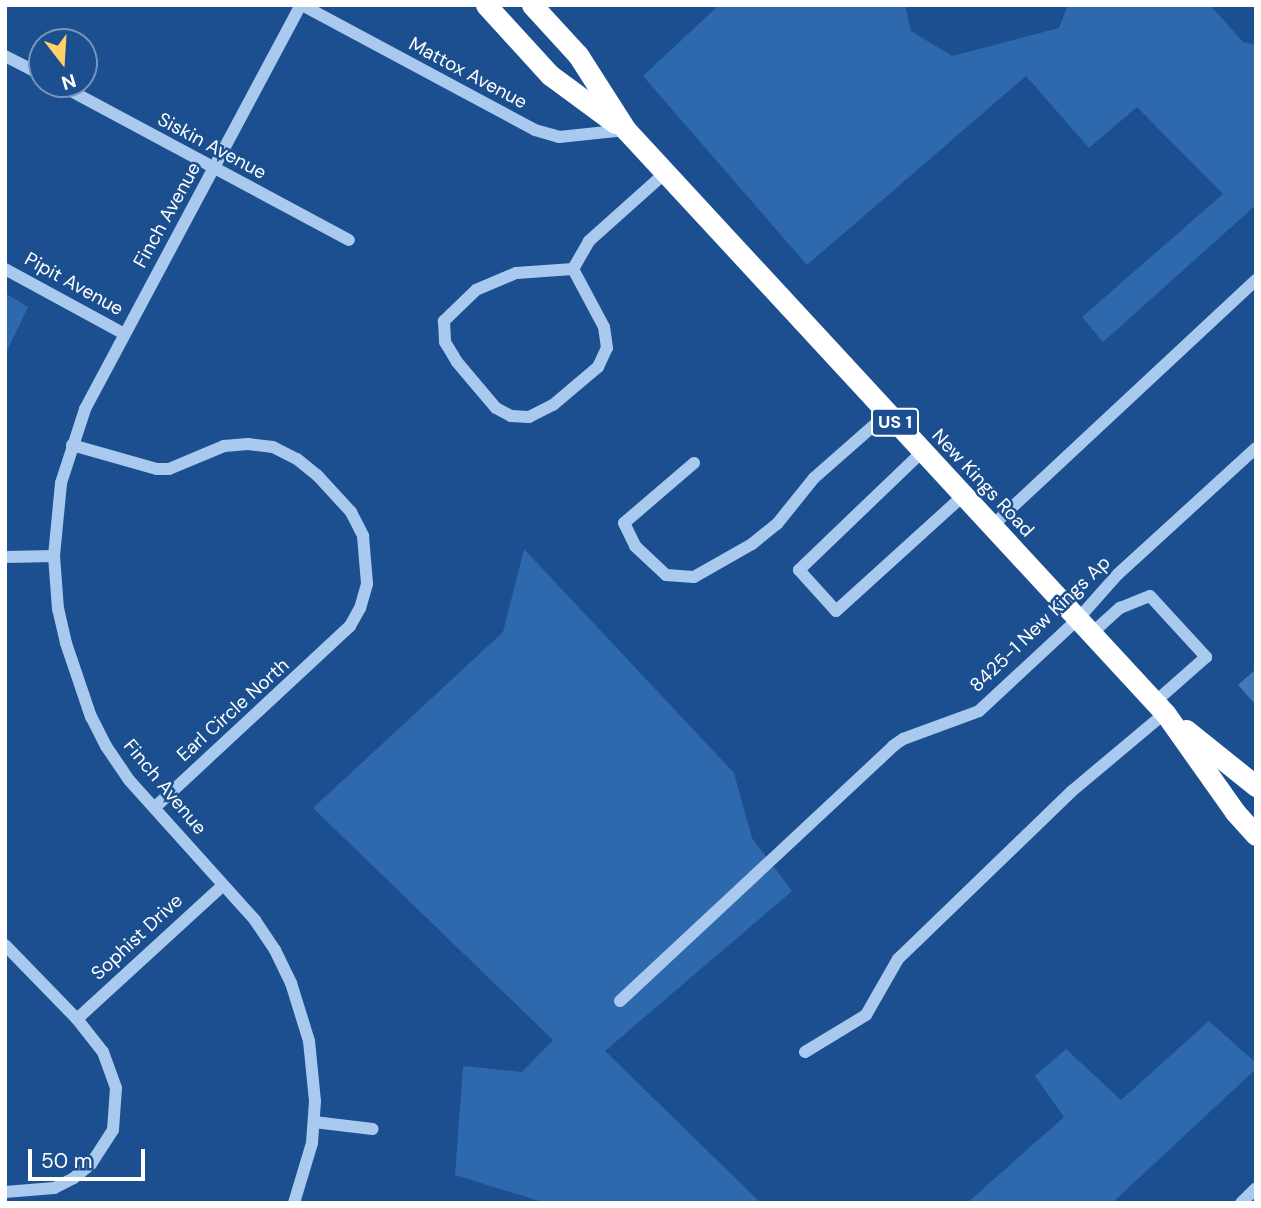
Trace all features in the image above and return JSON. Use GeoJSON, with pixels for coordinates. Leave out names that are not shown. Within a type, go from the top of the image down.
{"type":"FeatureCollection","features":[{"type":"Feature","properties":{"kind":"highway","name":"New Kings Road"},"geometry":{"type":"LineString","coordinates":[[486,5],[550,75],[625,130],[888,413],[1160,707],[1235,812],[1256,835]]}},
{"type":"Feature","properties":{"kind":"highway","name":"New Kings Road"},"geometry":{"type":"LineString","coordinates":[[532,5],[578,55],[625,130]]}},
{"type":"Feature","properties":{"kind":"highway","name":"New Kings Road"},"geometry":{"type":"LineString","coordinates":[[1160,707],[1256,786]]}},
{"type":"Feature","properties":{"kind":"street","name":"Mattox Avenue"},"geometry":{"type":"LineString","coordinates":[[302,5],[535,130],[559,137],[625,130]]}},
{"type":"Feature","properties":{"kind":"street","name":"Finch Avenue"},"geometry":{"type":"LineString","coordinates":[[294,1203],[312,1143],[316,1101],[309,1041],[291,984],[275,950],[255,920],[129,780],[91,717],[66,643],[58,609],[54,556],[61,483],[85,409],[302,5]]}},
{"type":"Feature","properties":{"kind":"street"},"geometry":{"type":"LineString","coordinates":[[5,56],[28,68]]}},
{"type":"Feature","properties":{"kind":"street","name":"Siskin Avenue"},"geometry":{"type":"LineString","coordinates":[[84,98],[349,240]]}},
{"type":"Feature","properties":{"kind":"street"},"geometry":{"type":"LineString","coordinates":[[573,269],[589,241],[665,173]]}},
{"type":"Feature","properties":{"kind":"street","name":"Pipit Avenue"},"geometry":{"type":"LineString","coordinates":[[5,269],[124,334]]}},
{"type":"Feature","properties":{"kind":"street"},"geometry":{"type":"LineString","coordinates":[[573,269],[604,327],[607,348],[598,367],[552,405],[529,417],[512,416],[496,408],[457,362],[445,342],[444,321],[476,290],[506,277],[516,273],[573,269]]}},
{"type":"Feature","properties":{"kind":"street"},"geometry":{"type":"LineString","coordinates":[[992,526],[1256,280]]}},
{"type":"Feature","properties":{"kind":"street"},"geometry":{"type":"LineString","coordinates":[[694,463],[624,523],[635,546],[666,575],[694,577],[752,544],[776,524],[814,478],[888,413]]}},
{"type":"Feature","properties":{"kind":"street","name":"Earl Circle North"},"geometry":{"type":"LineString","coordinates":[[72,445],[157,469],[169,469],[224,446],[248,444],[273,447],[297,459],[351,512],[363,536],[367,584],[360,608],[338,640],[154,808]]}},
{"type":"Feature","properties":{"kind":"street","name":"8425-1 New Kings Ap"},"geometry":{"type":"LineString","coordinates":[[620,1001],[893,746],[903,739],[979,711],[1085,626],[1118,574],[1256,448]]}},
{"type":"Feature","properties":{"kind":"street"},"geometry":{"type":"LineString","coordinates":[[923,451],[799,570],[836,611],[964,495]]}},
{"type":"Feature","properties":{"kind":"street"},"geometry":{"type":"LineString","coordinates":[[5,557],[54,556]]}},
{"type":"Feature","properties":{"kind":"street"},"geometry":{"type":"LineString","coordinates":[[805,1052],[866,1015],[898,959],[1160,707],[1206,657],[1150,596],[1085,626]]}},
{"type":"Feature","properties":{"kind":"street","name":"Sophist Drive"},"geometry":{"type":"LineString","coordinates":[[77,1019],[223,885]]}},
{"type":"Feature","properties":{"kind":"street"},"geometry":{"type":"LineString","coordinates":[[5,944],[77,1019],[111,1067],[116,1088],[113,1130],[97,1156],[74,1178],[54,1188],[5,1192]]}},
{"type":"Feature","properties":{"kind":"street"},"geometry":{"type":"LineString","coordinates":[[314,1122],[373,1129]]}},
{"type":"Feature","properties":{"kind":"street"},"geometry":{"type":"LineString","coordinates":[[1241,1203],[1256,1188]]}},
{"type":"Feature","properties":{"kind":"shaded area"},"geometry":{"type":"Polygon","coordinates":[[[719,5],[905,5],[911,31],[952,56],[1059,28],[1068,5],[1210,5],[1243,42],[1256,45],[1256,205],[1103,342],[1082,317],[1223,194],[1137,107],[1089,148],[1026,76],[807,265],[643,76],[719,5]]]}},
{"type":"Feature","properties":{"kind":"shaded area"},"geometry":{"type":"Polygon","coordinates":[[[5,293],[28,307],[5,355],[5,293]]]}},
{"type":"Feature","properties":{"kind":"shaded area"},"geometry":{"type":"Polygon","coordinates":[[[524,549],[734,773],[752,838],[792,891],[605,1051],[761,1203],[546,1203],[455,1175],[463,1066],[522,1072],[553,1040],[313,808],[503,632],[524,549]]]}},
{"type":"Feature","properties":{"kind":"shaded area"},"geometry":{"type":"Polygon","coordinates":[[[1209,1021],[1256,1063],[1256,1069],[1112,1203],[967,1203],[1064,1117],[1035,1076],[1066,1049],[1121,1100],[1209,1021]]]}},
{"type":"Feature","properties":{"kind":"building"},"geometry":{"type":"Polygon","coordinates":[[[1256,669],[1256,705],[1238,685],[1256,669]]]}}]}
